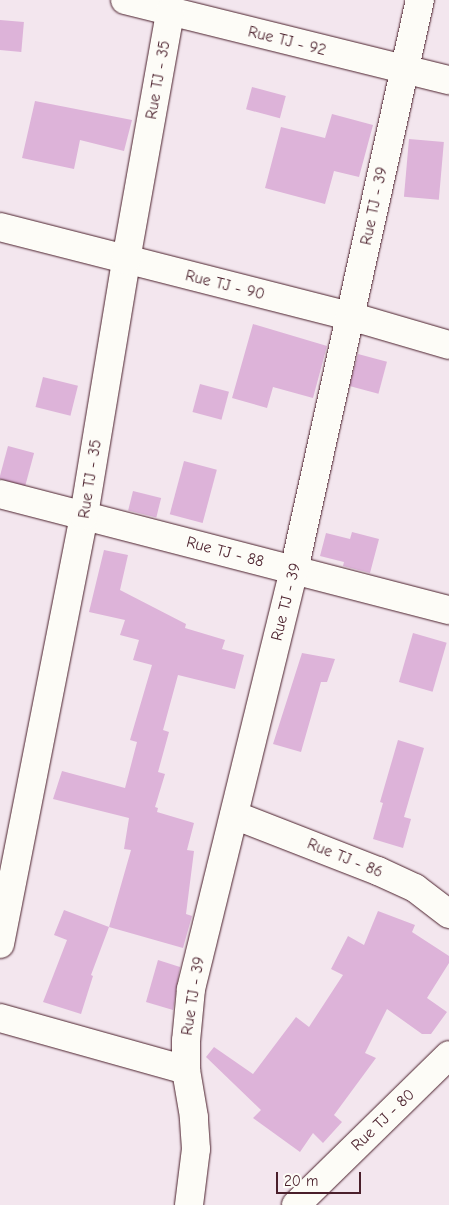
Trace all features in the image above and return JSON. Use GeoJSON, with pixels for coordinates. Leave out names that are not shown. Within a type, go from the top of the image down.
{"type":"FeatureCollection","features":[{"type":"Feature","properties":{"kind":"street","name":"Rue TJ - 92"},"geometry":{"type":"LineString","coordinates":[[125,0],[449,80]]}},
{"type":"Feature","properties":{"kind":"street","name":"Rue TJ - 39"},"geometry":{"type":"LineString","coordinates":[[188,1205],[196,1149],[194,1117],[186,1070],[186,1041],[191,990],[294,570],[420,0]]}},
{"type":"Feature","properties":{"kind":"street","name":"Rue TJ - 35"},"geometry":{"type":"LineString","coordinates":[[0,944],[84,515],[126,260],[170,12]]}},
{"type":"Feature","properties":{"kind":"street","name":"Rue TJ - 90"},"geometry":{"type":"LineString","coordinates":[[0,227],[350,316],[449,345]]}},
{"type":"Feature","properties":{"kind":"street","name":"Rue TJ - 88"},"geometry":{"type":"LineString","coordinates":[[0,494],[449,610]]}},
{"type":"Feature","properties":{"kind":"street","name":"Rue TJ - 86"},"geometry":{"type":"LineString","coordinates":[[234,815],[378,871],[414,888],[449,914]]}},
{"type":"Feature","properties":{"kind":"street"},"geometry":{"type":"LineString","coordinates":[[0,1018],[186,1070]]}},
{"type":"Feature","properties":{"kind":"street","name":"Rue TJ - 80"},"geometry":{"type":"LineString","coordinates":[[296,1205],[449,1055]]}},
{"type":"Feature","properties":{"kind":"building"},"geometry":{"type":"Polygon","coordinates":[[[0,20],[24,22],[21,52],[0,50],[0,20]]]}},
{"type":"Feature","properties":{"kind":"building"},"geometry":{"type":"Polygon","coordinates":[[[252,87],[286,96],[280,118],[246,109],[252,87]]]}},
{"type":"Feature","properties":{"kind":"building"},"geometry":{"type":"Polygon","coordinates":[[[35,101],[132,120],[124,151],[80,140],[74,169],[22,158],[35,101]]]}},
{"type":"Feature","properties":{"kind":"building"},"geometry":{"type":"Polygon","coordinates":[[[332,114],[373,125],[359,177],[334,171],[325,204],[265,188],[281,127],[325,138],[332,114]]]}},
{"type":"Feature","properties":{"kind":"building"},"geometry":{"type":"Polygon","coordinates":[[[409,139],[444,142],[439,200],[404,197],[409,139]]]}},
{"type":"Feature","properties":{"kind":"building"},"geometry":{"type":"Polygon","coordinates":[[[253,324],[327,346],[313,398],[273,387],[267,408],[232,398],[253,324]]]}},
{"type":"Feature","properties":{"kind":"building"},"geometry":{"type":"Polygon","coordinates":[[[358,354],[387,362],[378,394],[349,386],[358,354]]]}},
{"type":"Feature","properties":{"kind":"building"},"geometry":{"type":"Polygon","coordinates":[[[43,377],[78,386],[70,416],[36,407],[43,377]]]}},
{"type":"Feature","properties":{"kind":"building"},"geometry":{"type":"Polygon","coordinates":[[[200,384],[229,392],[221,420],[192,412],[200,384]]]}},
{"type":"Feature","properties":{"kind":"building"},"geometry":{"type":"Polygon","coordinates":[[[8,446],[34,453],[25,486],[0,479],[8,446]]]}},
{"type":"Feature","properties":{"kind":"building"},"geometry":{"type":"Polygon","coordinates":[[[184,461],[217,470],[203,523],[170,514],[184,461]]]}},
{"type":"Feature","properties":{"kind":"building"},"geometry":{"type":"Polygon","coordinates":[[[133,491],[161,498],[156,517],[128,510],[133,491]]]}},
{"type":"Feature","properties":{"kind":"building"},"geometry":{"type":"Polygon","coordinates":[[[352,532],[379,539],[370,573],[343,566],[344,562],[320,556],[326,533],[350,539],[352,532]]]}},
{"type":"Feature","properties":{"kind":"building"},"geometry":{"type":"Polygon","coordinates":[[[104,550],[128,555],[120,590],[186,624],[185,628],[225,640],[222,649],[244,655],[235,689],[178,675],[163,730],[169,732],[158,772],[165,774],[155,807],[158,808],[157,812],[194,823],[187,850],[194,851],[186,914],[192,916],[183,948],[109,927],[131,850],[124,849],[129,818],[53,799],[62,771],[125,788],[137,742],[130,740],[152,665],[133,660],[139,640],[120,635],[125,620],[89,612],[104,550]]]}},
{"type":"Feature","properties":{"kind":"building"},"geometry":{"type":"Polygon","coordinates":[[[413,633],[447,643],[433,692],[399,682],[413,633]]]}},
{"type":"Feature","properties":{"kind":"building"},"geometry":{"type":"Polygon","coordinates":[[[302,653],[335,659],[327,682],[321,682],[301,752],[273,744],[302,653]]]}},
{"type":"Feature","properties":{"kind":"building"},"geometry":{"type":"Polygon","coordinates":[[[398,740],[424,748],[404,817],[411,819],[403,848],[373,839],[383,803],[380,802],[398,740]]]}},
{"type":"Feature","properties":{"kind":"building"},"geometry":{"type":"Polygon","coordinates":[[[64,910],[109,927],[91,975],[93,976],[81,1014],[43,1002],[67,940],[54,935],[64,910]]]}},
{"type":"Feature","properties":{"kind":"building"},"geometry":{"type":"Polygon","coordinates":[[[378,911],[415,925],[412,932],[449,956],[449,963],[427,998],[447,1012],[431,1034],[422,1034],[387,1009],[365,1053],[376,1058],[334,1115],[342,1122],[323,1143],[313,1133],[300,1152],[253,1118],[261,1110],[206,1057],[214,1047],[253,1074],[296,1017],[309,1027],[343,975],[331,969],[348,936],[364,945],[378,911]]]}},
{"type":"Feature","properties":{"kind":"building"},"geometry":{"type":"Polygon","coordinates":[[[158,960],[180,967],[173,1010],[146,1002],[158,960]]]}}]}
